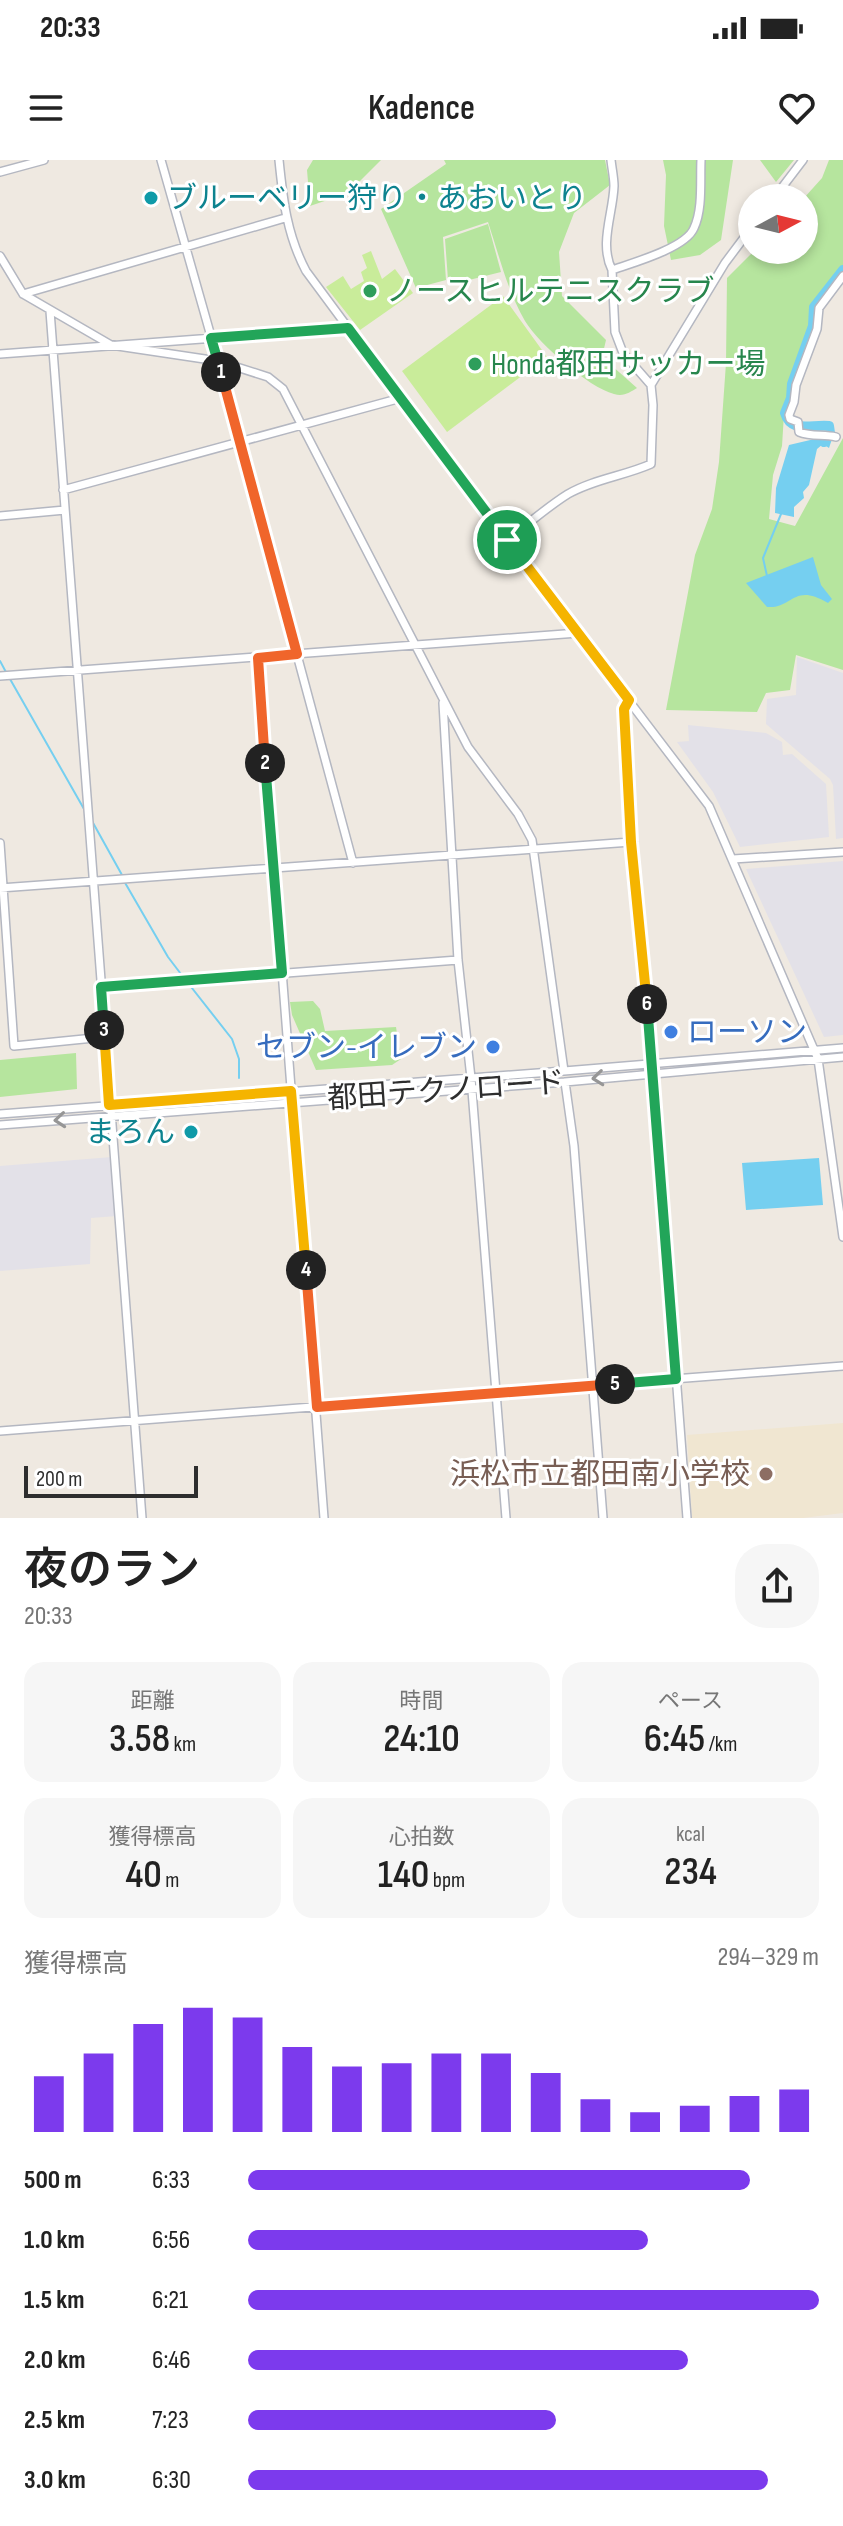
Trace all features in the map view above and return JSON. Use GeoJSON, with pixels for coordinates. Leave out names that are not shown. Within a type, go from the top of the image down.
{"type":"FeatureCollection","features":[{"type":"Feature","properties":{"kind":"street"},"geometry":{"type":"LineString","coordinates":[[0,172],[44,160]]}},
{"type":"Feature","properties":{"kind":"street"},"geometry":{"type":"LineString","coordinates":[[161,160],[353,863]]}},
{"type":"Feature","properties":{"kind":"street"},"geometry":{"type":"LineString","coordinates":[[279,160],[285,218],[306,271],[709,806],[818,1059],[843,1234]]}},
{"type":"Feature","properties":{"kind":"street"},"geometry":{"type":"LineString","coordinates":[[507,540],[567,494],[651,464],[651,385],[623,353],[615,332],[612,270],[606,259],[614,183],[611,160]]}},
{"type":"Feature","properties":{"kind":"street"},"geometry":{"type":"LineString","coordinates":[[612,270],[683,241],[694,230],[701,160]]}},
{"type":"Feature","properties":{"kind":"street"},"geometry":{"type":"LineString","coordinates":[[785,184],[803,160]]}},
{"type":"Feature","properties":{"kind":"street"},"geometry":{"type":"LineString","coordinates":[[23,294],[285,218]]}},
{"type":"Feature","properties":{"kind":"street"},"geometry":{"type":"LineString","coordinates":[[651,385],[738,246]]}},
{"type":"Feature","properties":{"kind":"street"},"geometry":{"type":"LineString","coordinates":[[0,256],[23,294],[111,345],[218,361],[268,377],[283,389],[468,747],[528,831],[534,849],[564,1071]]}},
{"type":"Feature","properties":{"kind":"street"},"geometry":{"type":"LineString","coordinates":[[836,437],[823,434],[813,437],[799,432],[799,427],[789,415],[796,385],[817,329],[819,308],[843,276]]}},
{"type":"Feature","properties":{"kind":"street"},"geometry":{"type":"LineString","coordinates":[[50,311],[142,1518]]}},
{"type":"Feature","properties":{"kind":"street"},"geometry":{"type":"LineString","coordinates":[[0,354],[348,328]]}},
{"type":"Feature","properties":{"kind":"street"},"geometry":{"type":"LineString","coordinates":[[63,490],[401,398]]}},
{"type":"Feature","properties":{"kind":"street"},"geometry":{"type":"LineString","coordinates":[[0,516],[65,510]]}},
{"type":"Feature","properties":{"kind":"street"},"geometry":{"type":"LineString","coordinates":[[4,676],[578,633]]}},
{"type":"Feature","properties":{"kind":"street"},"geometry":{"type":"LineString","coordinates":[[258,658],[324,1518]]}},
{"type":"Feature","properties":{"kind":"street"},"geometry":{"type":"LineString","coordinates":[[443,698],[458,960],[472,1088],[506,1518]]}},
{"type":"Feature","properties":{"kind":"street"},"geometry":{"type":"LineString","coordinates":[[629,700],[624,709],[631,842],[653,1068],[687,1518]]}},
{"type":"Feature","properties":{"kind":"street"},"geometry":{"type":"LineString","coordinates":[[2,888],[631,842]]}},
{"type":"Feature","properties":{"kind":"street"},"geometry":{"type":"LineString","coordinates":[[0,843],[14,1046],[104,1037]]}},
{"type":"Feature","properties":{"kind":"street"},"geometry":{"type":"LineString","coordinates":[[733,859],[843,852]]}},
{"type":"Feature","properties":{"kind":"street"},"geometry":{"type":"LineString","coordinates":[[101,987],[458,960]]}},
{"type":"Feature","properties":{"kind":"street","name":"都田テクノロード"},"geometry":{"type":"LineString","coordinates":[[0,1125],[565,1082],[653,1068],[843,1048]]}},
{"type":"Feature","properties":{"kind":"street","name":"都田テクノロード"},"geometry":{"type":"LineString","coordinates":[[0,1114],[564,1071],[843,1057]]}},
{"type":"Feature","properties":{"kind":"street"},"geometry":{"type":"LineString","coordinates":[[565,1082],[574,1146],[603,1518]]}},
{"type":"Feature","properties":{"kind":"street"},"geometry":{"type":"LineString","coordinates":[[0,1431],[843,1366]]}},
{"type":"Feature","properties":{"kind":"shaded area"},"geometry":{"type":"Polygon","coordinates":[[[797,657],[843,673],[843,838],[836,839],[830,779],[766,724],[767,699],[796,695],[797,657]]]}},
{"type":"Feature","properties":{"kind":"shaded area"},"geometry":{"type":"Polygon","coordinates":[[[688,725],[766,733],[782,742],[783,755],[792,754],[826,784],[829,837],[740,847],[713,792],[677,742],[689,741],[688,725]]]}},
{"type":"Feature","properties":{"kind":"shaded area"},"geometry":{"type":"Polygon","coordinates":[[[843,861],[843,1035],[824,1037],[746,869],[843,861]]]}},
{"type":"Feature","properties":{"kind":"shaded area"},"geometry":{"type":"Polygon","coordinates":[[[112,1157],[117,1216],[91,1218],[90,1264],[0,1271],[0,1166],[112,1157]]]}},
{"type":"Feature","properties":{"kind":"shaded area","name":"浜松市立都田南小学校"},"geometry":{"type":"Polygon","coordinates":[[[843,1423],[843,1513],[803,1518],[692,1518],[687,1435],[843,1423]]]}},
{"type":"Feature","properties":{"kind":"green space"},"geometry":{"type":"Polygon","coordinates":[[[313,160],[381,160],[348,193],[310,206],[307,170],[313,160]]]}},
{"type":"Feature","properties":{"kind":"green space"},"geometry":{"type":"Polygon","coordinates":[[[444,160],[605,160],[610,185],[574,213],[559,252],[562,296],[606,340],[602,357],[637,388],[621,395],[603,390],[565,364],[541,341],[525,321],[513,297],[488,222],[443,237],[446,280],[416,288],[381,209],[446,164],[444,160]]]}},
{"type":"Feature","properties":{"kind":"green space"},"geometry":{"type":"Polygon","coordinates":[[[663,160],[733,160],[721,240],[700,255],[671,260],[664,226],[666,175],[663,160]]]}},
{"type":"Feature","properties":{"kind":"green space"},"geometry":{"type":"Polygon","coordinates":[[[760,160],[794,160],[776,182],[760,160]]]}},
{"type":"Feature","properties":{"kind":"green space"},"geometry":{"type":"Polygon","coordinates":[[[829,160],[843,160],[843,280],[821,310],[792,386],[784,414],[782,446],[773,475],[769,519],[795,526],[843,438],[843,670],[796,655],[790,690],[766,693],[757,712],[666,710],[695,555],[712,509],[719,462],[726,363],[727,278],[741,264],[818,264],[817,184],[829,160]]]}},
{"type":"Feature","properties":{"kind":"green space"},"geometry":{"type":"Polygon","coordinates":[[[488,224],[501,272],[453,284],[448,280],[445,239],[488,224]]]}},
{"type":"Feature","properties":{"kind":"green space","name":"ノースヒルテニスクラブ"},"geometry":{"type":"Polygon","coordinates":[[[371,251],[382,279],[395,269],[413,293],[360,330],[326,287],[343,276],[351,289],[364,281],[361,272],[367,268],[362,255],[371,251]]]}},
{"type":"Feature","properties":{"kind":"green space","name":"Honda都田サッカー場"},"geometry":{"type":"Polygon","coordinates":[[[503,296],[547,357],[447,432],[402,371],[503,296]]]}},
{"type":"Feature","properties":{"kind":"green space"},"geometry":{"type":"Polygon","coordinates":[[[313,1001],[320,1009],[325,1031],[396,1027],[401,1059],[392,1065],[316,1070],[292,1015],[290,1002],[313,1001]]]}},
{"type":"Feature","properties":{"kind":"green space"},"geometry":{"type":"Polygon","coordinates":[[[76,1053],[77,1089],[0,1097],[0,1060],[76,1053]]]}},
{"type":"Feature","properties":{"kind":"green space"},"geometry":{"type":"Polygon","coordinates":[[[242,1102],[182,1108],[152,1106],[242,1102]]]}},
{"type":"Feature","properties":{"kind":"water"},"geometry":{"type":"Polygon","coordinates":[[[823,437],[832,439],[829,448],[823,444],[817,449],[809,485],[803,492],[804,498],[794,507],[794,517],[775,513],[776,488],[789,445],[823,437]]]}},
{"type":"Feature","properties":{"kind":"water"},"geometry":{"type":"Polygon","coordinates":[[[813,557],[821,585],[832,599],[828,603],[807,595],[776,607],[767,607],[746,583],[813,557]]]}},
{"type":"Feature","properties":{"kind":"water"},"geometry":{"type":"Polygon","coordinates":[[[819,1158],[823,1205],[746,1210],[742,1163],[819,1158]]]}},
{"type":"Feature","properties":{"kind":"waterway"},"geometry":{"type":"LineString","coordinates":[[824,442],[830,433],[829,426],[797,426],[788,420],[785,413],[813,326],[814,307],[843,270]]}},
{"type":"Feature","properties":{"kind":"waterway"},"geometry":{"type":"LineString","coordinates":[[767,576],[763,558],[781,514]]}},
{"type":"Feature","properties":{"kind":"waterway"},"geometry":{"type":"LineString","coordinates":[[0,661],[7,674]]}},
{"type":"Feature","properties":{"kind":"waterway"},"geometry":{"type":"LineString","coordinates":[[10,679],[84,809]]}},
{"type":"Feature","properties":{"kind":"waterway"},"geometry":{"type":"LineString","coordinates":[[92,821],[122,875]]}},
{"type":"Feature","properties":{"kind":"waterway"},"geometry":{"type":"LineString","coordinates":[[124,881],[168,957],[184,978]]}},
{"type":"Feature","properties":{"kind":"waterway"},"geometry":{"type":"LineString","coordinates":[[188,983],[232,1039],[239,1059],[239,1078]]}},
{"type":"Feature","properties":{"kind":"place","name":"ブルーベリー狩り・あおいとり"},"geometry":{"type":"Point","coordinates":[151,198]}},
{"type":"Feature","properties":{"kind":"place","name":"ノースヒルテニスクラブ"},"geometry":{"type":"Point","coordinates":[370,291]}},
{"type":"Feature","properties":{"kind":"place","name":"Honda都田サッカー場"},"geometry":{"type":"Point","coordinates":[475,364]}},
{"type":"Feature","properties":{"kind":"place","name":"ローソン"},"geometry":{"type":"Point","coordinates":[671,1032]}},
{"type":"Feature","properties":{"kind":"place","name":"セブン-イレブン"},"geometry":{"type":"Point","coordinates":[493,1047]}},
{"type":"Feature","properties":{"kind":"place","name":"まろん"},"geometry":{"type":"Point","coordinates":[191,1132]}},
{"type":"Feature","properties":{"kind":"place","name":"浜松市立都田南小学校"},"geometry":{"type":"Point","coordinates":[766,1474]}},
{"type":"Feature","properties":{"kind":"route"},"geometry":{"type":"LineString","coordinates":[[348,328],[507,540],[629,700],[624,709],[631,842],[651,1048],[676,1379],[317,1407],[291,1091],[109,1105],[101,987],[282,973],[258,658],[297,654],[211,338],[348,328]]}}]}
